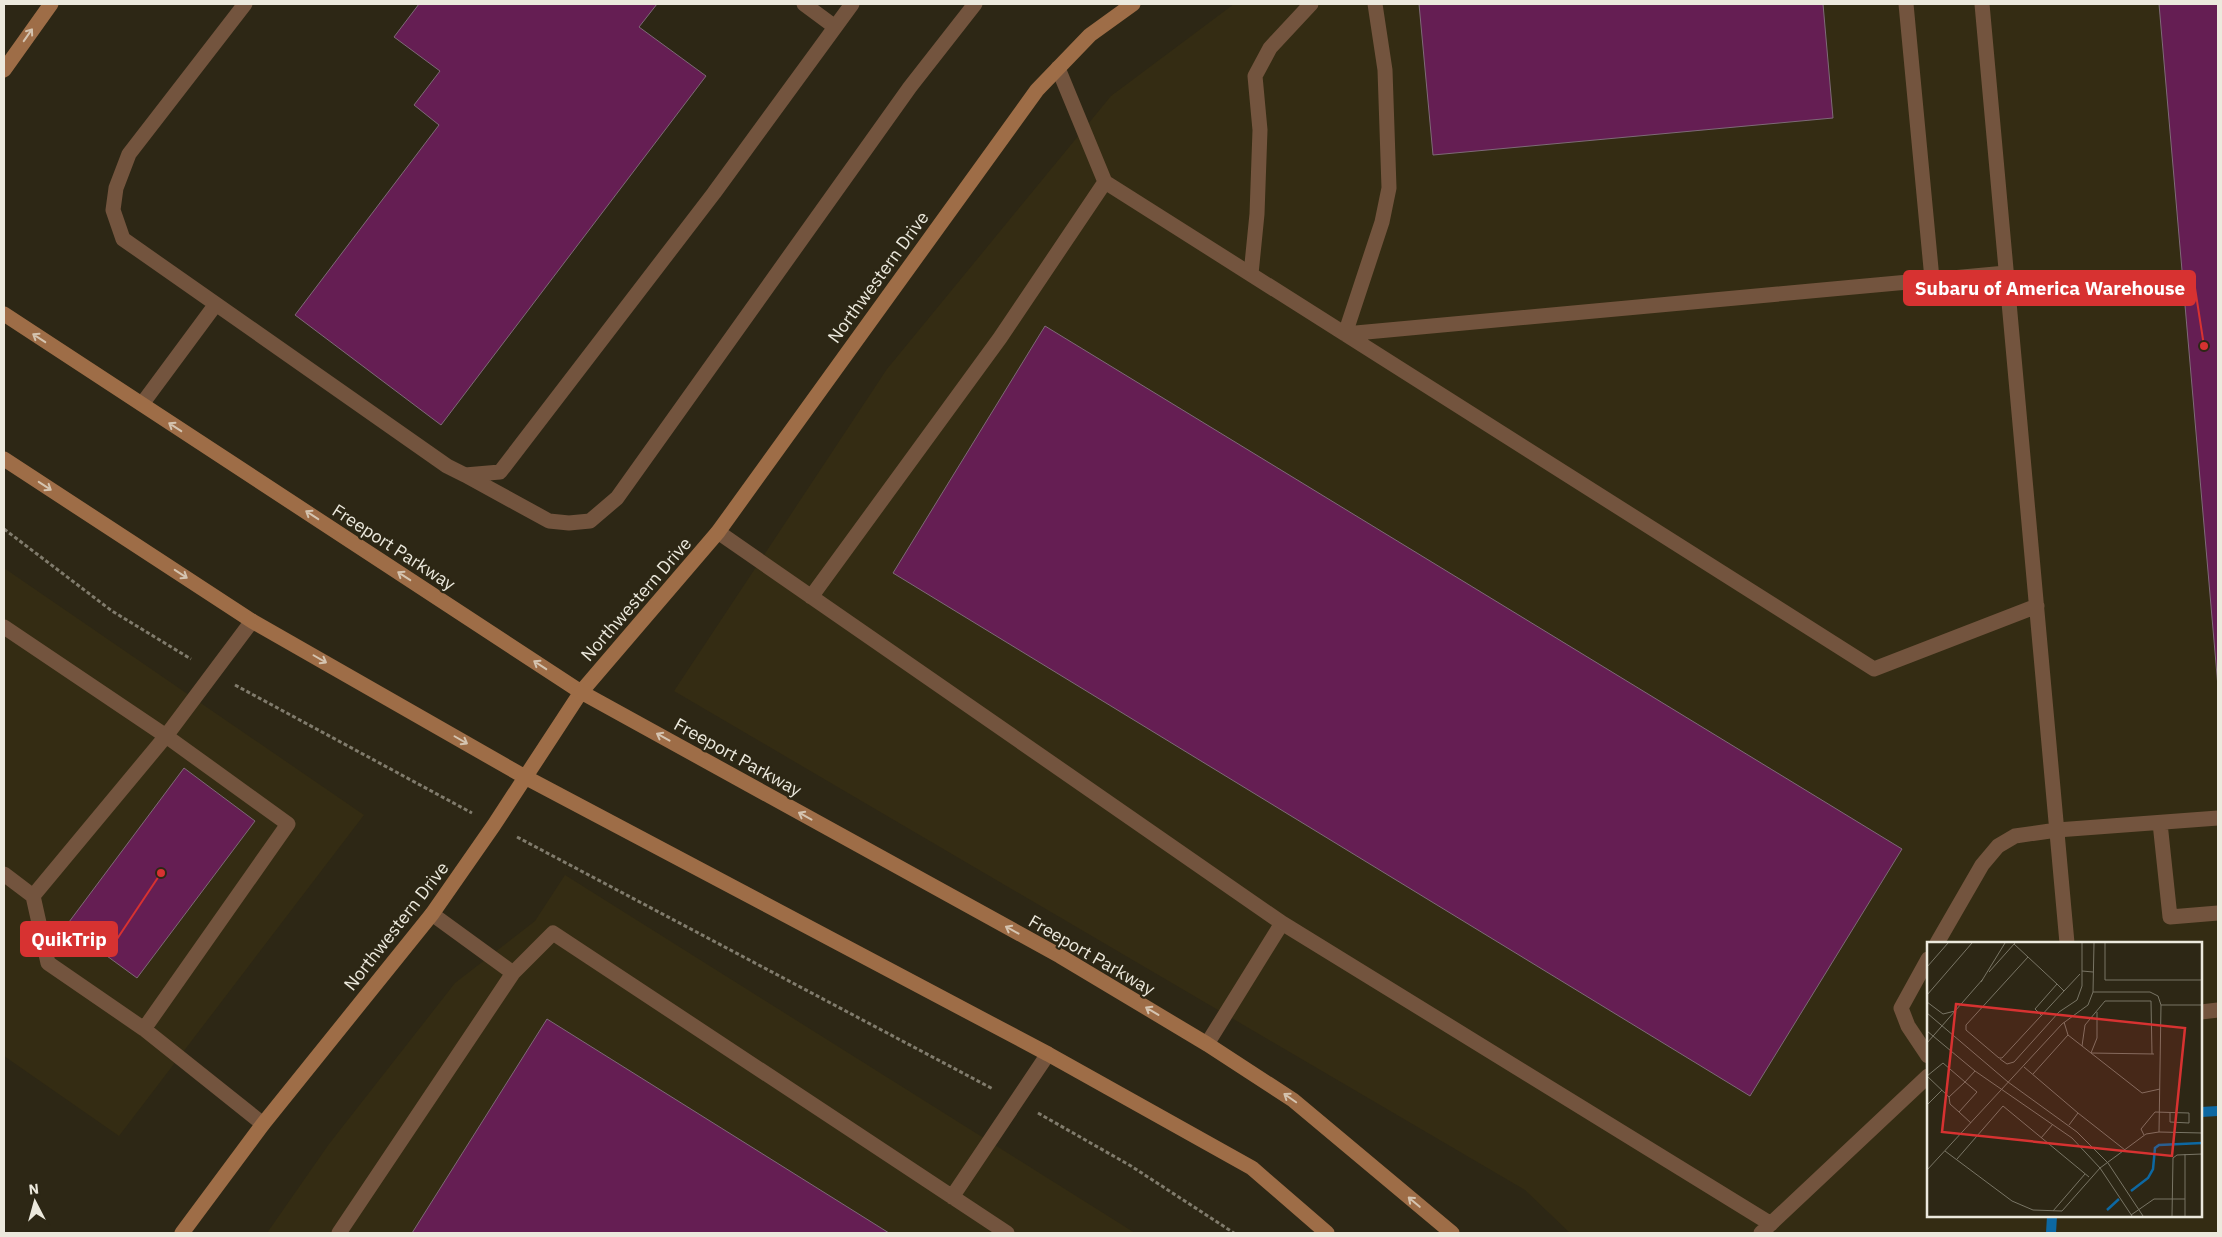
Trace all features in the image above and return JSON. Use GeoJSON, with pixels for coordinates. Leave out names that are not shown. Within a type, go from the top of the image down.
{"type":"FeatureCollection","features":[{"type":"Feature","properties":{"kind":"main road"},"geometry":{"type":"LineString","coordinates":[[5,68],[51,4]]}},
{"type":"Feature","properties":{"kind":"main road","name":"Northwestern Drive"},"geometry":{"type":"LineString","coordinates":[[182,1233],[263,1124],[432,914],[494,825],[581,692],[718,532],[1036,90],[1090,35],[1133,4]]}},
{"type":"Feature","properties":{"kind":"main road","name":"Freeport Parkway"},"geometry":{"type":"LineString","coordinates":[[5,314],[581,692],[1060,956],[1207,1044],[1293,1100],[1452,1233]]}},
{"type":"Feature","properties":{"kind":"main road"},"geometry":{"type":"LineString","coordinates":[[4,459],[252,620],[525,777],[1048,1054],[1252,1168],[1327,1233]]}},
{"type":"Feature","properties":{"kind":"lane"},"geometry":{"type":"LineString","coordinates":[[245,4],[129,154],[116,188],[113,210],[124,239],[447,466],[549,522],[569,523],[590,521],[617,498],[910,87],[975,4]]}},
{"type":"Feature","properties":{"kind":"lane"},"geometry":{"type":"LineString","coordinates":[[804,4],[835,28]]}},
{"type":"Feature","properties":{"kind":"lane"},"geometry":{"type":"LineString","coordinates":[[465,475],[500,472],[714,193],[852,4]]}},
{"type":"Feature","properties":{"kind":"lane"},"geometry":{"type":"LineString","coordinates":[[1251,274],[1257,214],[1260,130],[1255,76],[1270,48],[1310,4]]}},
{"type":"Feature","properties":{"kind":"lane"},"geometry":{"type":"LineString","coordinates":[[1345,334],[1382,222],[1389,188],[1385,70],[1375,4]]}},
{"type":"Feature","properties":{"kind":"lane"},"geometry":{"type":"LineString","coordinates":[[1906,4],[1932,279]]}},
{"type":"Feature","properties":{"kind":"lane"},"geometry":{"type":"LineString","coordinates":[[1982,4],[2068,942]]}},
{"type":"Feature","properties":{"kind":"lane"},"geometry":{"type":"LineString","coordinates":[[1058,68],[1105,182],[1874,669],[2037,606]]}},
{"type":"Feature","properties":{"kind":"lane"},"geometry":{"type":"LineString","coordinates":[[811,597],[995,345],[1105,182]]}},
{"type":"Feature","properties":{"kind":"lane"},"geometry":{"type":"LineString","coordinates":[[1345,334],[2006,273]]}},
{"type":"Feature","properties":{"kind":"lane"},"geometry":{"type":"LineString","coordinates":[[142,404],[216,304]]}},
{"type":"Feature","properties":{"kind":"lane"},"geometry":{"type":"LineString","coordinates":[[718,532],[1282,923],[1766,1229],[1927,1077]]}},
{"type":"Feature","properties":{"kind":"lane"},"geometry":{"type":"LineString","coordinates":[[33,896],[166,736],[214,674],[252,620]]}},
{"type":"Feature","properties":{"kind":"lane"},"geometry":{"type":"LineString","coordinates":[[4,627],[166,736],[288,824],[144,1029]]}},
{"type":"Feature","properties":{"kind":"lane"},"geometry":{"type":"LineString","coordinates":[[1938,942],[1982,865],[1998,846],[2015,836],[2057,830],[2218,818]]}},
{"type":"Feature","properties":{"kind":"lane"},"geometry":{"type":"LineString","coordinates":[[2160,823],[2170,917],[2218,913]]}},
{"type":"Feature","properties":{"kind":"lane"},"geometry":{"type":"LineString","coordinates":[[4,874],[33,896],[48,963],[144,1029],[263,1124]]}},
{"type":"Feature","properties":{"kind":"lane"},"geometry":{"type":"LineString","coordinates":[[432,914],[513,973]]}},
{"type":"Feature","properties":{"kind":"lane"},"geometry":{"type":"LineString","coordinates":[[1207,1044],[1282,923]]}},
{"type":"Feature","properties":{"kind":"lane"},"geometry":{"type":"LineString","coordinates":[[339,1233],[513,973],[552,933],[1007,1233]]}},
{"type":"Feature","properties":{"kind":"lane"},"geometry":{"type":"LineString","coordinates":[[1927,961],[1901,1008],[1908,1026],[1927,1054]]}},
{"type":"Feature","properties":{"kind":"lane"},"geometry":{"type":"LineString","coordinates":[[2202,1012],[2218,1010]]}},
{"type":"Feature","properties":{"kind":"lane"},"geometry":{"type":"LineString","coordinates":[[952,1197],[1048,1054]]}},
{"type":"Feature","properties":{"kind":"path"},"geometry":{"type":"LineString","coordinates":[[4,529],[112,611],[214,674],[494,825],[1016,1101],[1131,1166],[1234,1233]]}},
{"type":"Feature","properties":{"kind":"shaded area"},"geometry":{"type":"Polygon","coordinates":[[[1234,4],[2218,4],[2218,1233],[1570,1233],[1525,1190],[674,691],[887,369],[1111,96],[1234,4]]]}},
{"type":"Feature","properties":{"kind":"shaded area"},"geometry":{"type":"Polygon","coordinates":[[[4,568],[364,815],[119,1136],[4,1056],[4,568]]]}},
{"type":"Feature","properties":{"kind":"shaded area"},"geometry":{"type":"Polygon","coordinates":[[[565,875],[1135,1233],[267,1233],[329,1144],[455,983],[535,921],[565,875]]]}},
{"type":"Feature","properties":{"kind":"building"},"geometry":{"type":"Polygon","coordinates":[[[419,4],[657,4],[639,27],[706,76],[441,425],[295,315],[439,125],[414,105],[440,71],[394,37],[419,4]]]}},
{"type":"Feature","properties":{"kind":"building"},"geometry":{"type":"Polygon","coordinates":[[[1419,4],[1823,4],[1833,118],[1433,155],[1419,4]]]}},
{"type":"Feature","properties":{"kind":"building"},"geometry":{"type":"Polygon","coordinates":[[[2159,4],[2218,4],[2218,687],[2159,4]]]}},
{"type":"Feature","properties":{"kind":"building"},"geometry":{"type":"Polygon","coordinates":[[[1045,326],[1902,849],[1750,1096],[893,573],[1045,326]]]}},
{"type":"Feature","properties":{"kind":"building"},"geometry":{"type":"Polygon","coordinates":[[[184,768],[255,821],[137,978],[66,926],[184,768]]]}},
{"type":"Feature","properties":{"kind":"building"},"geometry":{"type":"Polygon","coordinates":[[[547,1019],[889,1233],[412,1233],[547,1019]]]}},
{"type":"Feature","properties":{"kind":"waterway"},"geometry":{"type":"LineString","coordinates":[[2202,1112],[2218,1111]]}},
{"type":"Feature","properties":{"kind":"waterway"},"geometry":{"type":"LineString","coordinates":[[2051,1233],[2052,1217]]}},
{"type":"Feature","properties":{"kind":"place","name":"Subaru of America Warehouse"},"geometry":{"type":"Point","coordinates":[2204,346]}},
{"type":"Feature","properties":{"kind":"place","name":"QuikTrip"},"geometry":{"type":"Point","coordinates":[161,873]}}]}
